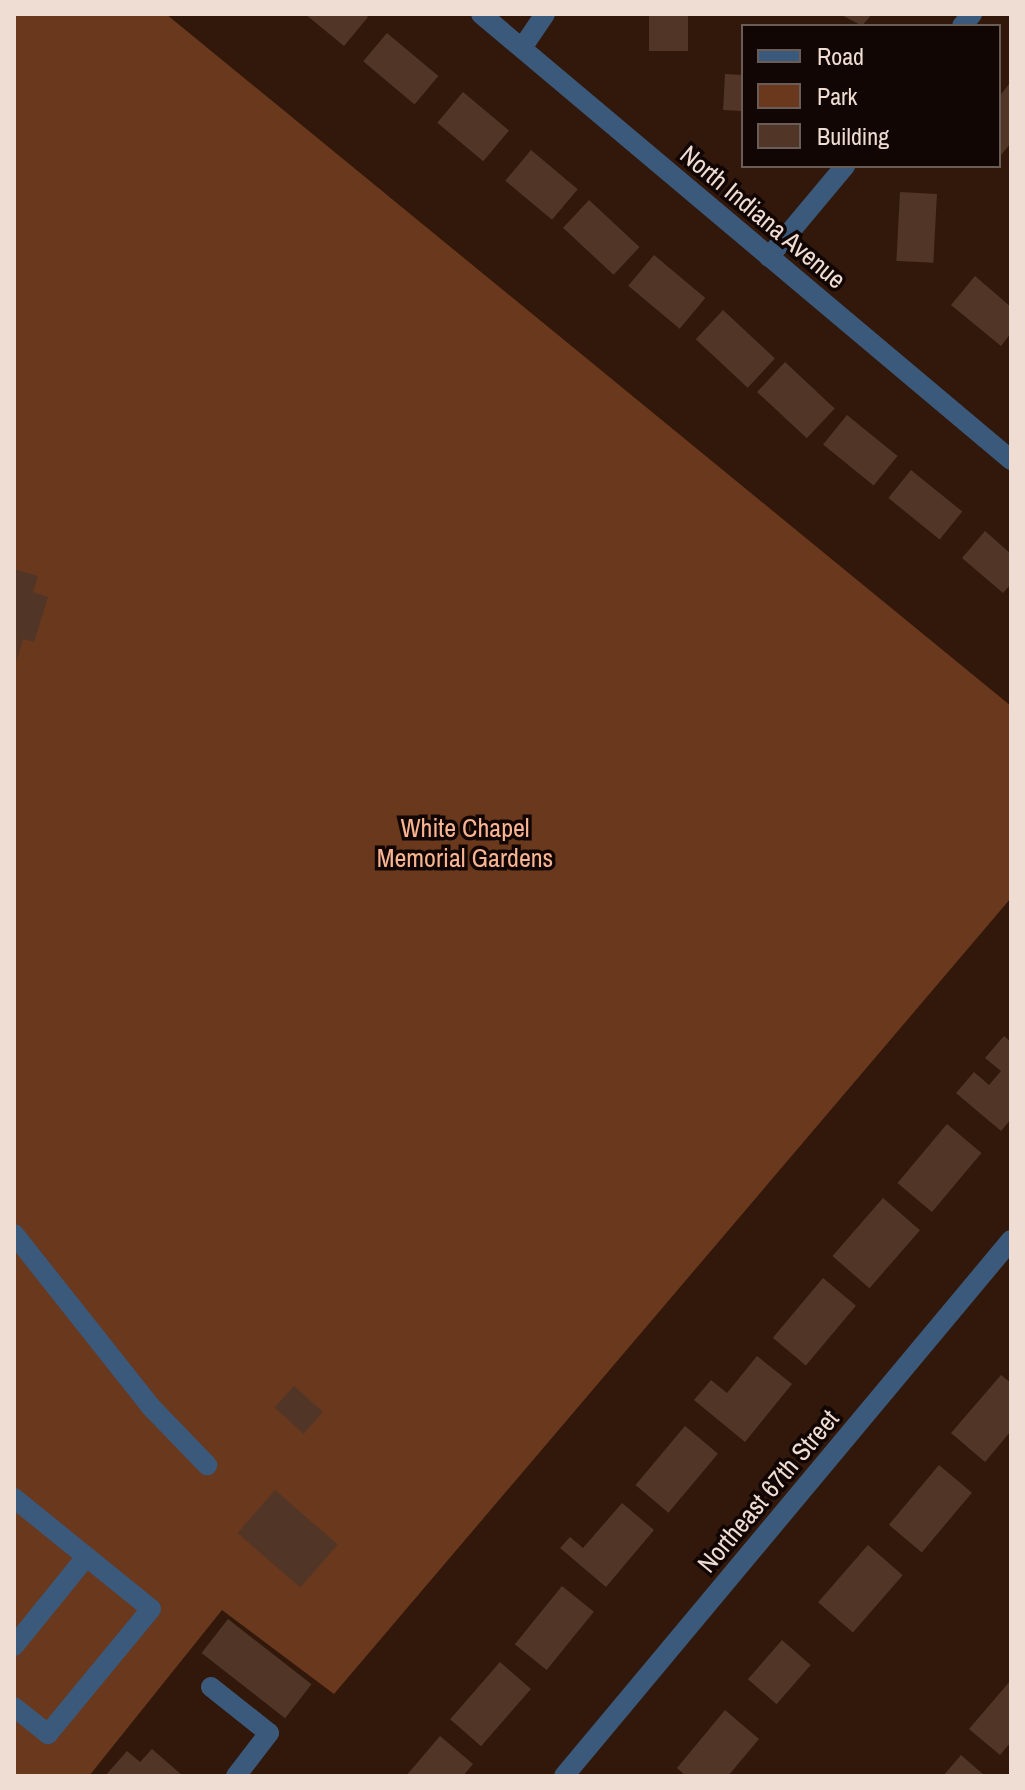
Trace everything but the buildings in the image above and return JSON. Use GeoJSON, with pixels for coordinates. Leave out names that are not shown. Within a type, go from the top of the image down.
{"type":"FeatureCollection","features":[{"type":"Feature","properties":{"kind":"street","name":"North Indiana Avenue"},"geometry":{"type":"LineString","coordinates":[[481,14],[1011,460]]}},
{"type":"Feature","properties":{"kind":"street"},"geometry":{"type":"LineString","coordinates":[[522,48],[545,14]]}},
{"type":"Feature","properties":{"kind":"street"},"geometry":{"type":"LineString","coordinates":[[769,257],[843,168]]}},
{"type":"Feature","properties":{"kind":"street"},"geometry":{"type":"LineString","coordinates":[[14,1234],[151,1407],[207,1465]]}},
{"type":"Feature","properties":{"kind":"street","name":"Northeast 67th Street"},"geometry":{"type":"LineString","coordinates":[[564,1776],[1011,1240]]}},
{"type":"Feature","properties":{"kind":"street"},"geometry":{"type":"LineString","coordinates":[[14,1707],[48,1734],[151,1609],[17,1506]]}},
{"type":"Feature","properties":{"kind":"street"},"geometry":{"type":"LineString","coordinates":[[14,1646],[86,1557]]}},
{"type":"Feature","properties":{"kind":"street"},"geometry":{"type":"LineString","coordinates":[[211,1687],[269,1733],[236,1776]]}},
{"type":"Feature","properties":{"kind":"green space","name":"White Chapel Memorial Gardens"},"geometry":{"type":"Polygon","coordinates":[[[14,14],[166,14],[1011,706],[1011,898],[334,1694],[222,1610],[89,1776],[14,1776],[14,14]]]}}]}
